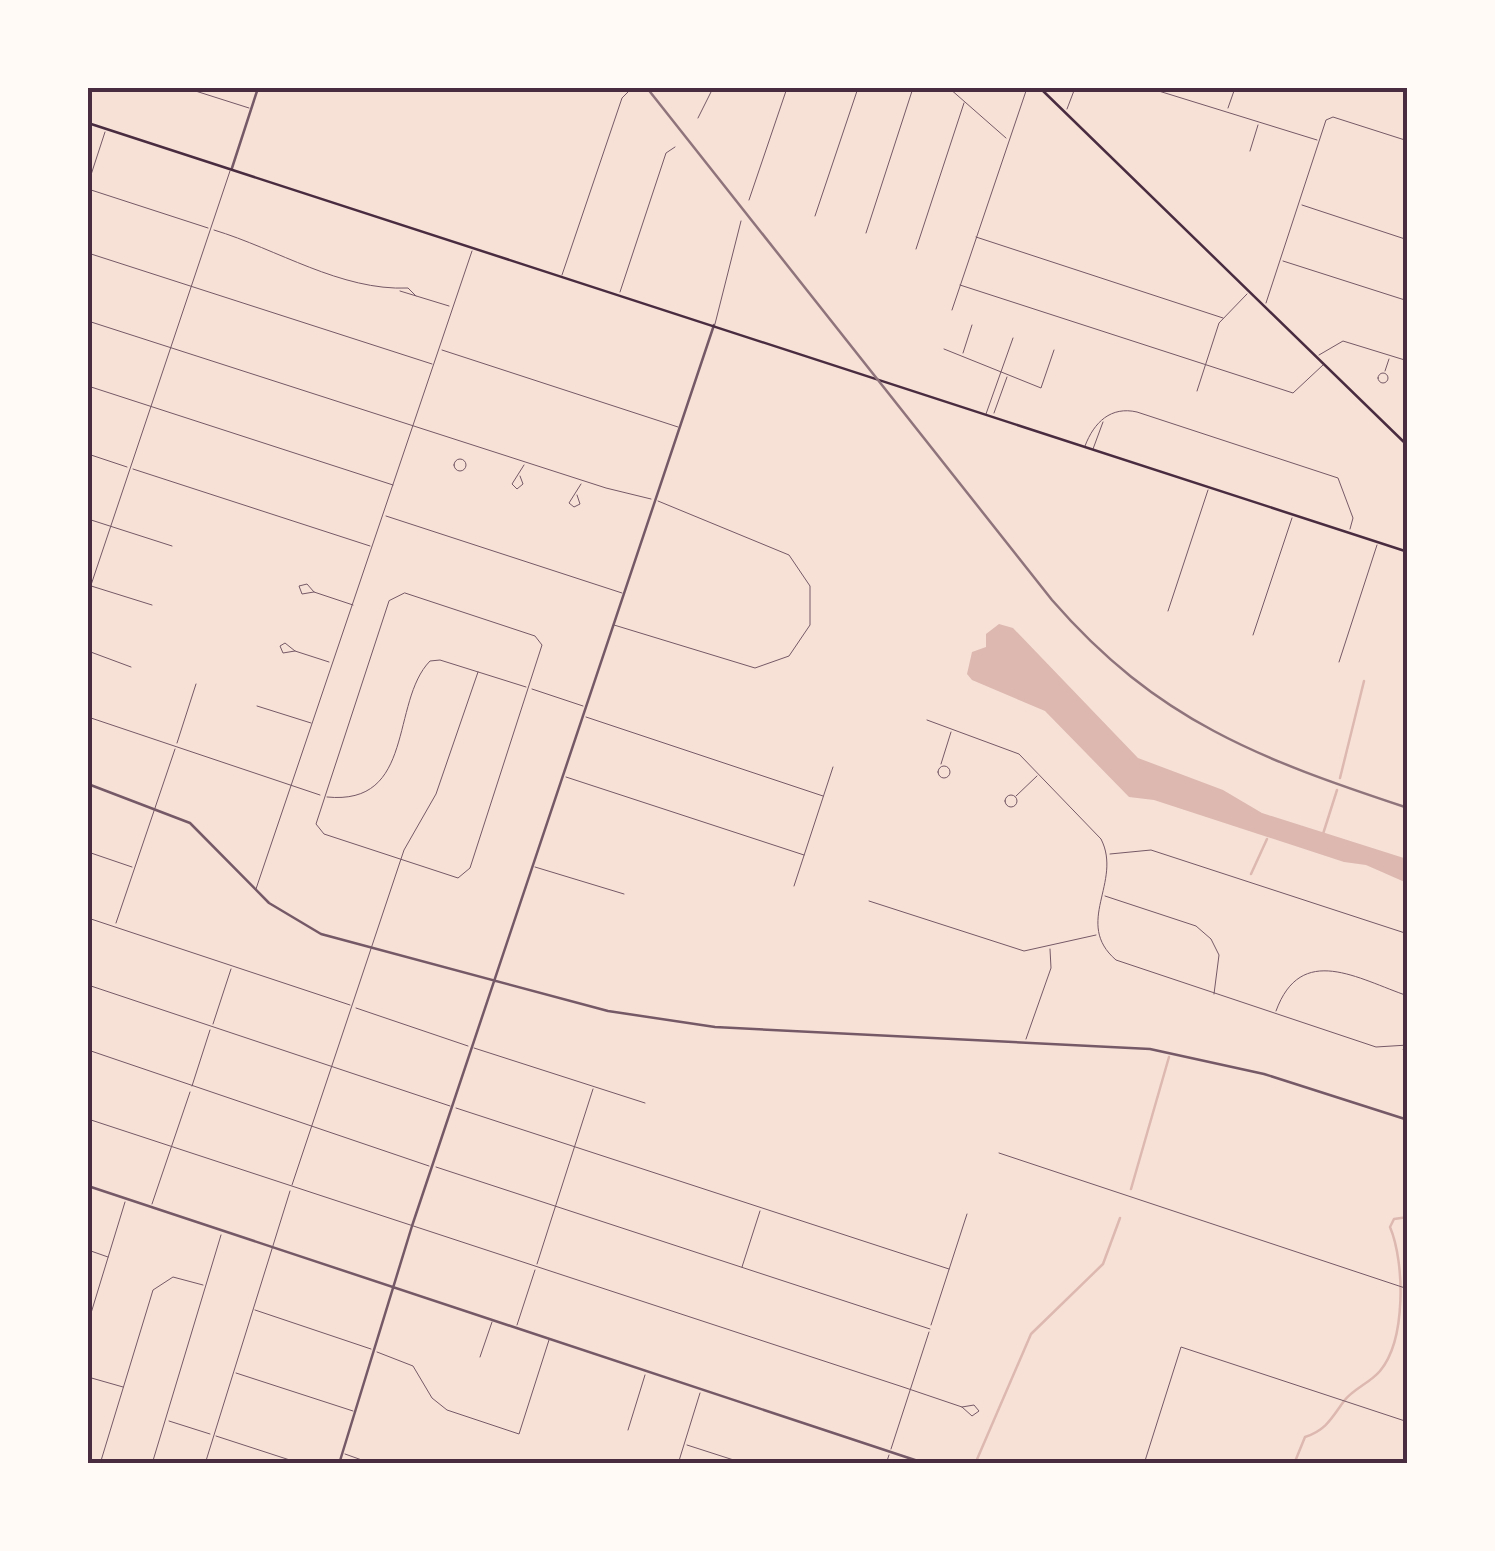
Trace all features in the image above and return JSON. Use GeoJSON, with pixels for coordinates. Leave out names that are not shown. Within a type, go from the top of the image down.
{"type":"FeatureCollection","features":[{"type":"Feature","properties":{"kind":"main road"},"geometry":{"type":"LineString","coordinates":[[1040,88],[1408,446]]}},
{"type":"Feature","properties":{"kind":"main road"},"geometry":{"type":"LineString","coordinates":[[88,123],[1408,552]]}},
{"type":"Feature","properties":{"kind":"street"},"geometry":{"type":"LineString","coordinates":[[186,88],[252,109]]}},
{"type":"Feature","properties":{"kind":"street"},"geometry":{"type":"LineString","coordinates":[[88,594],[258,88]]}},
{"type":"Feature","properties":{"kind":"street"},"geometry":{"type":"LineString","coordinates":[[698,118],[713,88]]}},
{"type":"Feature","properties":{"kind":"street"},"geometry":{"type":"LineString","coordinates":[[749,200],[787,88]]}},
{"type":"Feature","properties":{"kind":"street"},"geometry":{"type":"LineString","coordinates":[[815,216],[858,88]]}},
{"type":"Feature","properties":{"kind":"street"},"geometry":{"type":"LineString","coordinates":[[866,233],[913,88]]}},
{"type":"Feature","properties":{"kind":"street"},"geometry":{"type":"LineString","coordinates":[[948,88],[999,136],[1009,139]]}},
{"type":"Feature","properties":{"kind":"street"},"geometry":{"type":"LineString","coordinates":[[952,310],[1026,88]]}},
{"type":"Feature","properties":{"kind":"street"},"geometry":{"type":"LineString","coordinates":[[1066,112],[1074,88]]}},
{"type":"Feature","properties":{"kind":"street"},"geometry":{"type":"LineString","coordinates":[[1149,88],[1320,141]]}},
{"type":"Feature","properties":{"kind":"street"},"geometry":{"type":"LineString","coordinates":[[1227,112],[1234,88]]}},
{"type":"Feature","properties":{"kind":"street"},"geometry":{"type":"LineString","coordinates":[[562,276],[622,98],[629,92]]}},
{"type":"Feature","properties":{"kind":"street"},"geometry":{"type":"LineString","coordinates":[[916,249],[964,103]]}},
{"type":"Feature","properties":{"kind":"street"},"geometry":{"type":"LineString","coordinates":[[1265,306],[1329,117],[1408,141]]}},
{"type":"Feature","properties":{"kind":"street"},"geometry":{"type":"LineString","coordinates":[[1250,151],[1259,122]]}},
{"type":"Feature","properties":{"kind":"street"},"geometry":{"type":"LineString","coordinates":[[106,129],[88,187],[373,286],[408,288],[416,296]]}},
{"type":"Feature","properties":{"kind":"street"},"geometry":{"type":"LineString","coordinates":[[619,295],[666,154],[675,147]]}},
{"type":"Feature","properties":{"kind":"street"},"geometry":{"type":"LineString","coordinates":[[1298,204],[1408,240]]}},
{"type":"Feature","properties":{"kind":"street"},"geometry":{"type":"LineString","coordinates":[[339,1464],[412,1226],[714,324],[741,221]]}},
{"type":"Feature","properties":{"kind":"street"},"geometry":{"type":"LineString","coordinates":[[976,238],[1223,318]]}},
{"type":"Feature","properties":{"kind":"street"},"geometry":{"type":"LineString","coordinates":[[256,891],[473,248]]}},
{"type":"Feature","properties":{"kind":"street"},"geometry":{"type":"LineString","coordinates":[[88,253],[434,365]]}},
{"type":"Feature","properties":{"kind":"street"},"geometry":{"type":"LineString","coordinates":[[1280,260],[1408,301]]}},
{"type":"Feature","properties":{"kind":"street"},"geometry":{"type":"LineString","coordinates":[[960,286],[1294,393],[1324,364]]}},
{"type":"Feature","properties":{"kind":"street"},"geometry":{"type":"LineString","coordinates":[[398,289],[404,296],[452,307]]}},
{"type":"Feature","properties":{"kind":"street"},"geometry":{"type":"LineString","coordinates":[[1197,391],[1223,318],[1249,291]]}},
{"type":"Feature","properties":{"kind":"street"},"geometry":{"type":"LineString","coordinates":[[88,320],[582,481],[655,500],[789,555],[810,586],[810,624],[789,656],[755,668],[613,624]]}},
{"type":"Feature","properties":{"kind":"street"},"geometry":{"type":"LineString","coordinates":[[962,356],[972,325]]}},
{"type":"Feature","properties":{"kind":"street"},"geometry":{"type":"LineString","coordinates":[[986,414],[1013,338]]}},
{"type":"Feature","properties":{"kind":"street"},"geometry":{"type":"LineString","coordinates":[[1317,357],[1332,344],[1343,341],[1408,361]]}},
{"type":"Feature","properties":{"kind":"street"},"geometry":{"type":"LineString","coordinates":[[439,349],[680,428]]}},
{"type":"Feature","properties":{"kind":"street"},"geometry":{"type":"LineString","coordinates":[[944,349],[1042,388],[1054,350]]}},
{"type":"Feature","properties":{"kind":"street"},"geometry":{"type":"LineString","coordinates":[[1384,373],[1390,356]]}},
{"type":"Feature","properties":{"kind":"street"},"geometry":{"type":"LineString","coordinates":[[993,416],[1008,375]]}},
{"type":"Feature","properties":{"kind":"street"},"geometry":{"type":"LineString","coordinates":[[88,386],[393,485]]}},
{"type":"Feature","properties":{"kind":"street"},"geometry":{"type":"LineString","coordinates":[[1085,446],[1092,430],[1114,411],[1134,411],[1338,478],[1353,518],[1348,532]]}},
{"type":"Feature","properties":{"kind":"street"},"geometry":{"type":"LineString","coordinates":[[1093,449],[1104,419]]}},
{"type":"Feature","properties":{"kind":"street"},"geometry":{"type":"LineString","coordinates":[[462,458],[467,444]]}},
{"type":"Feature","properties":{"kind":"street"},"geometry":{"type":"LineString","coordinates":[[88,454],[372,546]]}},
{"type":"Feature","properties":{"kind":"street"},"geometry":{"type":"LineString","coordinates":[[520,476],[524,462]]}},
{"type":"Feature","properties":{"kind":"street"},"geometry":{"type":"LineString","coordinates":[[577,496],[582,481]]}},
{"type":"Feature","properties":{"kind":"street"},"geometry":{"type":"LineString","coordinates":[[1168,611],[1209,487]]}},
{"type":"Feature","properties":{"kind":"street"},"geometry":{"type":"LineString","coordinates":[[1254,635],[1294,514]]}},
{"type":"Feature","properties":{"kind":"street"},"geometry":{"type":"LineString","coordinates":[[383,515],[623,593]]}},
{"type":"Feature","properties":{"kind":"street"},"geometry":{"type":"LineString","coordinates":[[88,519],[172,546]]}},
{"type":"Feature","properties":{"kind":"street"},"geometry":{"type":"LineString","coordinates":[[1338,662],[1378,542]]}},
{"type":"Feature","properties":{"kind":"street"},"geometry":{"type":"LineString","coordinates":[[89,585],[152,605]]}},
{"type":"Feature","properties":{"kind":"street"},"geometry":{"type":"LineString","coordinates":[[314,592],[353,605]]}},
{"type":"Feature","properties":{"kind":"street"},"geometry":{"type":"LineString","coordinates":[[397,594],[540,640],[542,652],[464,875],[451,877],[317,828],[324,796],[389,601],[397,594]]}},
{"type":"Feature","properties":{"kind":"street"},"geometry":{"type":"LineString","coordinates":[[88,651],[131,666]]}},
{"type":"Feature","properties":{"kind":"street"},"geometry":{"type":"LineString","coordinates":[[295,651],[333,664]]}},
{"type":"Feature","properties":{"kind":"street"},"geometry":{"type":"LineString","coordinates":[[88,716],[324,796],[357,794],[384,774],[430,661],[440,660],[586,707]]}},
{"type":"Feature","properties":{"kind":"street"},"geometry":{"type":"LineString","coordinates":[[205,1464],[270,1248],[401,860],[436,794],[478,672]]}},
{"type":"Feature","properties":{"kind":"street"},"geometry":{"type":"LineString","coordinates":[[115,927],[196,684]]}},
{"type":"Feature","properties":{"kind":"street"},"geometry":{"type":"LineString","coordinates":[[258,706],[313,724]]}},
{"type":"Feature","properties":{"kind":"street"},"geometry":{"type":"LineString","coordinates":[[583,716],[823,796]]}},
{"type":"Feature","properties":{"kind":"street"},"geometry":{"type":"LineString","coordinates":[[927,720],[1010,748],[1101,839],[1109,854],[1096,935],[1118,962],[1376,1047],[1408,1045]]}},
{"type":"Feature","properties":{"kind":"street"},"geometry":{"type":"LineString","coordinates":[[940,767],[952,729]]}},
{"type":"Feature","properties":{"kind":"street"},"geometry":{"type":"LineString","coordinates":[[794,886],[833,766]]}},
{"type":"Feature","properties":{"kind":"street"},"geometry":{"type":"LineString","coordinates":[[1016,796],[1039,774]]}},
{"type":"Feature","properties":{"kind":"street"},"geometry":{"type":"LineString","coordinates":[[562,776],[804,855]]}},
{"type":"Feature","properties":{"kind":"street"},"geometry":{"type":"LineString","coordinates":[[88,784],[156,807],[195,827],[256,891],[310,929],[608,1011],[684,1024],[1137,1048],[1219,1062],[1408,1120]]}},
{"type":"Feature","properties":{"kind":"street"},"geometry":{"type":"LineString","coordinates":[[1109,854],[1131,848],[1151,850],[1408,934]]}},
{"type":"Feature","properties":{"kind":"street"},"geometry":{"type":"LineString","coordinates":[[88,852],[134,868]]}},
{"type":"Feature","properties":{"kind":"street"},"geometry":{"type":"LineString","coordinates":[[532,866],[624,894]]}},
{"type":"Feature","properties":{"kind":"street"},"geometry":{"type":"LineString","coordinates":[[1102,895],[1204,932],[1217,947],[1221,963],[1214,994]]}},
{"type":"Feature","properties":{"kind":"street"},"geometry":{"type":"LineString","coordinates":[[869,901],[1015,949],[1050,948],[1096,935]]}},
{"type":"Feature","properties":{"kind":"street"},"geometry":{"type":"LineString","coordinates":[[88,918],[645,1103]]}},
{"type":"Feature","properties":{"kind":"street"},"geometry":{"type":"LineString","coordinates":[[1025,1042],[1051,968],[1050,948]]}},
{"type":"Feature","properties":{"kind":"street"},"geometry":{"type":"LineString","coordinates":[[151,1208],[232,966]]}},
{"type":"Feature","properties":{"kind":"street"},"geometry":{"type":"LineString","coordinates":[[1275,1013],[1287,986],[1312,970],[1332,971],[1408,996]]}},
{"type":"Feature","properties":{"kind":"street"},"geometry":{"type":"LineString","coordinates":[[88,985],[949,1269]]}},
{"type":"Feature","properties":{"kind":"street"},"geometry":{"type":"LineString","coordinates":[[1402,1048],[1408,1055]]}},
{"type":"Feature","properties":{"kind":"street"},"geometry":{"type":"LineString","coordinates":[[88,1050],[311,1128],[930,1329]]}},
{"type":"Feature","properties":{"kind":"street"},"geometry":{"type":"LineString","coordinates":[[516,1330],[594,1086]]}},
{"type":"Feature","properties":{"kind":"street"},"geometry":{"type":"LineString","coordinates":[[88,1119],[962,1407]]}},
{"type":"Feature","properties":{"kind":"street"},"geometry":{"type":"LineString","coordinates":[[999,1153],[1408,1290]]}},
{"type":"Feature","properties":{"kind":"street"},"geometry":{"type":"LineString","coordinates":[[88,1186],[928,1464]]}},
{"type":"Feature","properties":{"kind":"street"},"geometry":{"type":"LineString","coordinates":[[88,1323],[126,1199]]}},
{"type":"Feature","properties":{"kind":"street"},"geometry":{"type":"LineString","coordinates":[[742,1268],[761,1208]]}},
{"type":"Feature","properties":{"kind":"street"},"geometry":{"type":"LineString","coordinates":[[886,1464],[967,1214]]}},
{"type":"Feature","properties":{"kind":"street"},"geometry":{"type":"LineString","coordinates":[[152,1464],[222,1232]]}},
{"type":"Feature","properties":{"kind":"street"},"geometry":{"type":"LineString","coordinates":[[88,1250],[108,1257]]}},
{"type":"Feature","properties":{"kind":"street"},"geometry":{"type":"LineString","coordinates":[[100,1464],[155,1286],[173,1277],[206,1286]]}},
{"type":"Feature","properties":{"kind":"street"},"geometry":{"type":"LineString","coordinates":[[252,1308],[413,1366],[432,1398],[447,1410],[519,1434],[549,1340]]}},
{"type":"Feature","properties":{"kind":"street"},"geometry":{"type":"LineString","coordinates":[[480,1358],[492,1322]]}},
{"type":"Feature","properties":{"kind":"street"},"geometry":{"type":"LineString","coordinates":[[1144,1464],[1182,1347],[1408,1422]]}},
{"type":"Feature","properties":{"kind":"street"},"geometry":{"type":"LineString","coordinates":[[233,1372],[355,1412]]}},
{"type":"Feature","properties":{"kind":"street"},"geometry":{"type":"LineString","coordinates":[[628,1430],[646,1372]]}},
{"type":"Feature","properties":{"kind":"street"},"geometry":{"type":"LineString","coordinates":[[88,1377],[122,1387]]}},
{"type":"Feature","properties":{"kind":"street"},"geometry":{"type":"LineString","coordinates":[[678,1464],[701,1390]]}},
{"type":"Feature","properties":{"kind":"street"},"geometry":{"type":"LineString","coordinates":[[166,1420],[302,1464]]}},
{"type":"Feature","properties":{"kind":"street"},"geometry":{"type":"LineString","coordinates":[[684,1444],[746,1464]]}},
{"type":"Feature","properties":{"kind":"street"},"geometry":{"type":"LineString","coordinates":[[342,1453],[373,1464]]}},
{"type":"Feature","properties":{"kind":"shaded area"},"geometry":{"type":"Polygon","coordinates":[[[999,624],[1013,628],[1138,758],[1223,790],[1262,813],[1407,859],[1407,883],[1366,865],[1344,862],[1154,800],[1129,797],[1045,711],[972,680],[967,674],[972,652],[986,647],[986,634],[999,624]]]}},
{"type":"Feature","properties":{"kind":"waterway"},"geometry":{"type":"LineString","coordinates":[[1340,778],[1364,681]]}},
{"type":"Feature","properties":{"kind":"waterway"},"geometry":{"type":"LineString","coordinates":[[1323,834],[1337,790]]}},
{"type":"Feature","properties":{"kind":"waterway"},"geometry":{"type":"LineString","coordinates":[[1251,874],[1267,839]]}},
{"type":"Feature","properties":{"kind":"waterway"},"geometry":{"type":"LineString","coordinates":[[1131,1189],[1169,1057]]}},
{"type":"Feature","properties":{"kind":"waterway"},"geometry":{"type":"LineString","coordinates":[[1294,1464],[1305,1437],[1328,1423],[1389,1357],[1400,1301],[1398,1260],[1390,1227],[1394,1219],[1408,1217]]}},
{"type":"Feature","properties":{"kind":"waterway"},"geometry":{"type":"LineString","coordinates":[[975,1464],[1031,1334],[1103,1264],[1120,1218]]}},
{"type":"Feature","properties":{"kind":"railway"},"geometry":{"type":"LineString","coordinates":[[647,88],[1052,600],[1091,642],[1131,677],[1214,731],[1305,772],[1408,808]]}}]}
